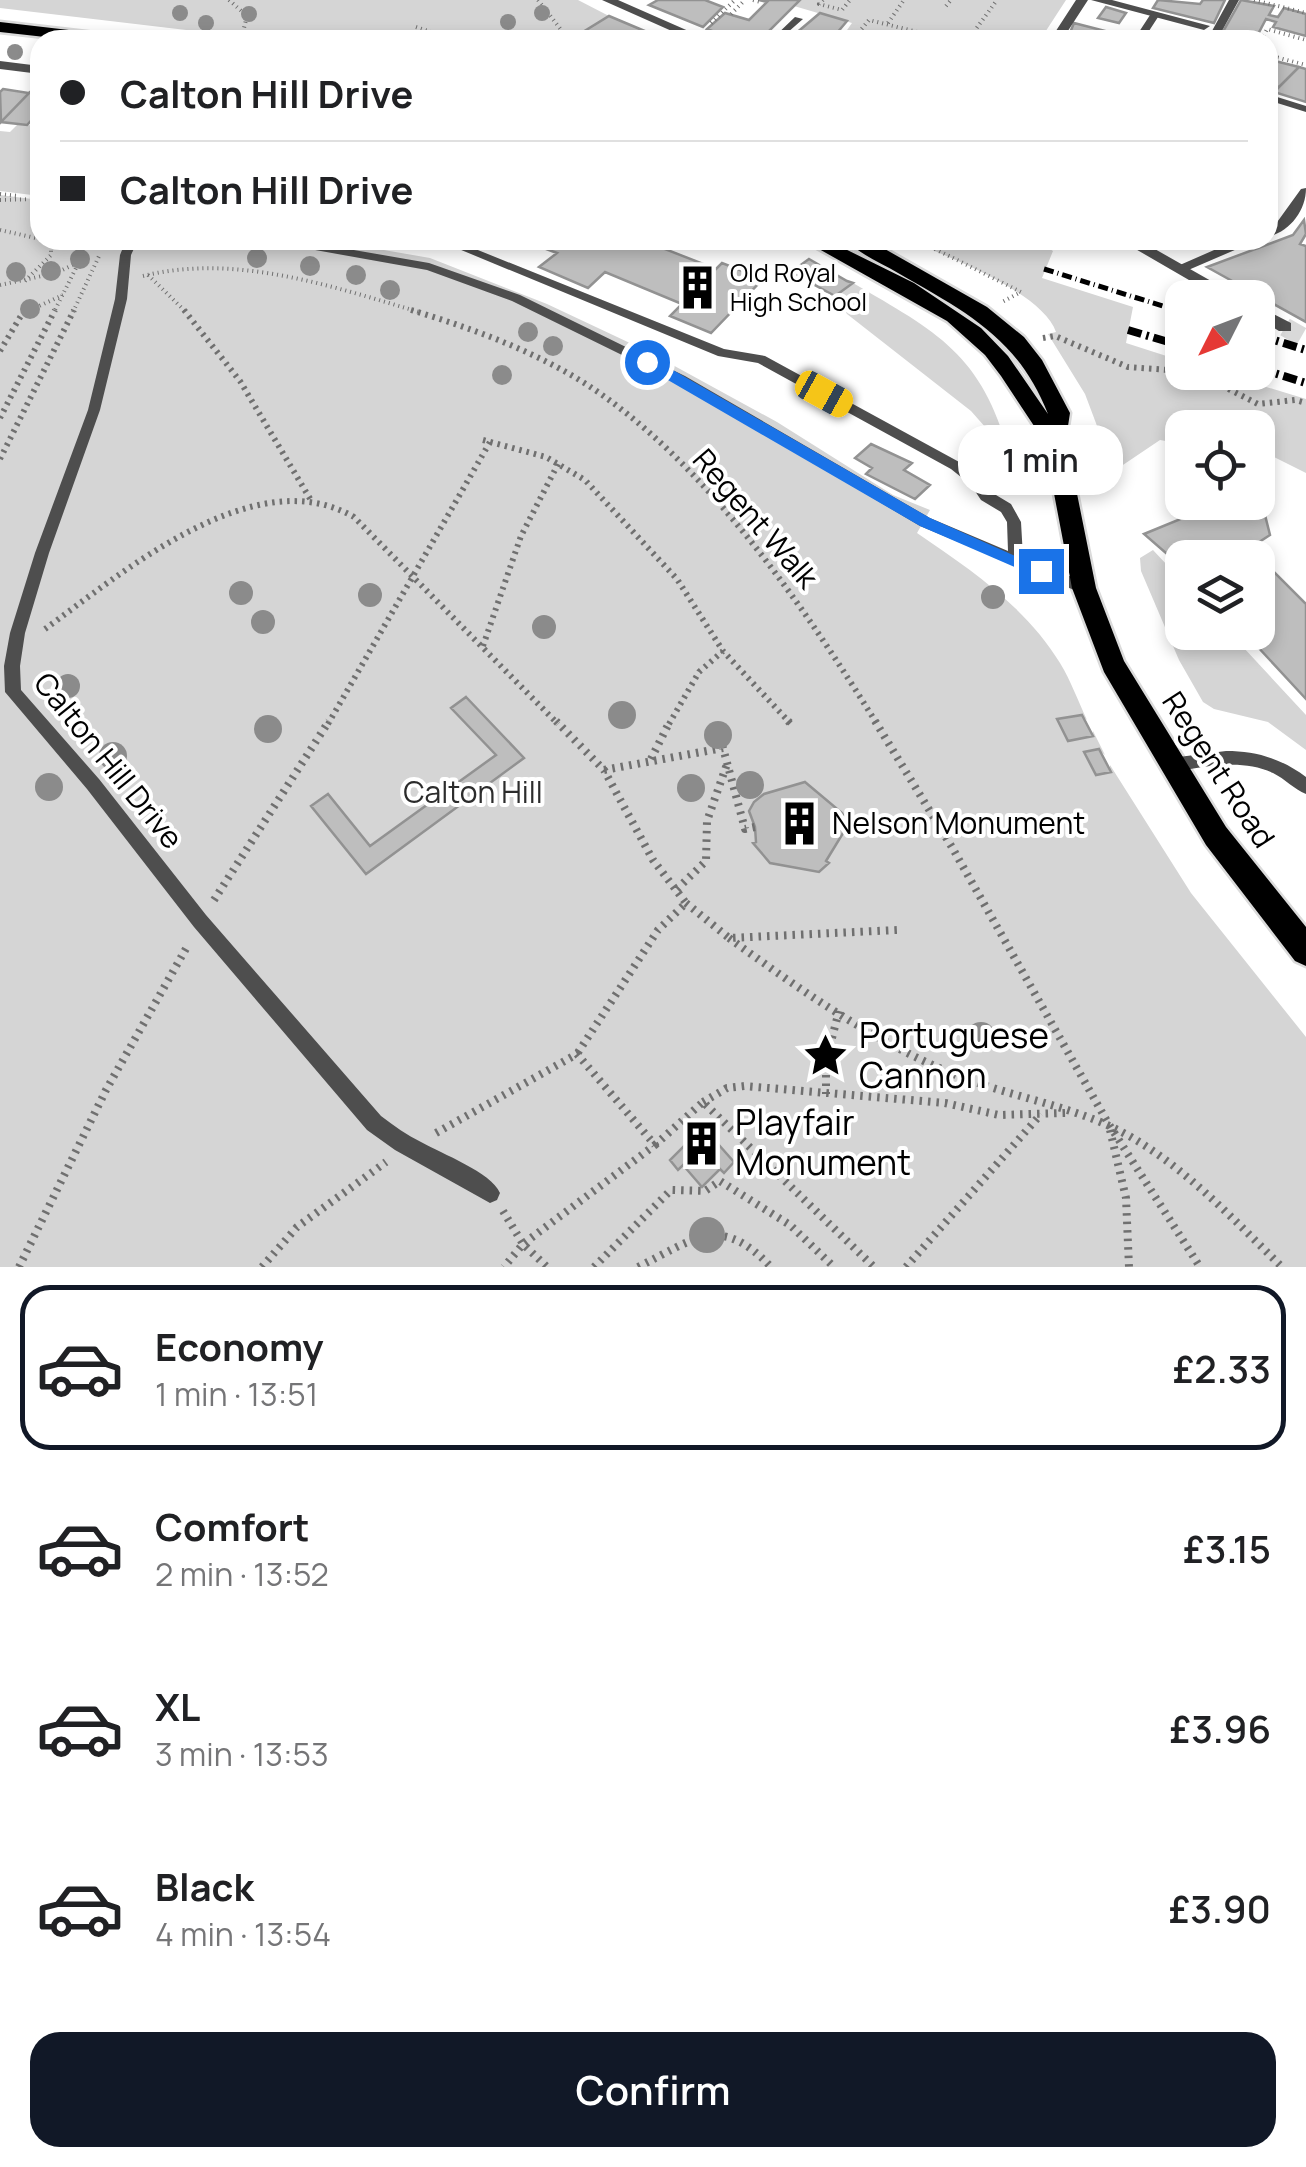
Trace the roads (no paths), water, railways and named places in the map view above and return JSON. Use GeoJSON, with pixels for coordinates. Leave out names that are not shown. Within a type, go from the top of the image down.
{"type":"FeatureCollection","features":[{"type":"Feature","properties":{"kind":"main road"},"geometry":{"type":"LineString","coordinates":[[0,26],[32,30]]}},
{"type":"Feature","properties":{"kind":"main road","name":"Regent Road"},"geometry":{"type":"LineString","coordinates":[[831,250],[973,332],[1005,367],[1055,440]]}},
{"type":"Feature","properties":{"kind":"main road","name":"Regent Road"},"geometry":{"type":"LineString","coordinates":[[874,250],[940,286],[1017,342],[1050,390],[1058,413],[1055,440],[1084,588],[1120,678],[1216,836],[1306,951]]}},
{"type":"Feature","properties":{"kind":"street"},"geometry":{"type":"LineString","coordinates":[[608,0],[680,30]]}},
{"type":"Feature","properties":{"kind":"street"},"geometry":{"type":"LineString","coordinates":[[1062,30],[1082,0]]}},
{"type":"Feature","properties":{"kind":"street"},"geometry":{"type":"LineString","coordinates":[[1098,0],[1204,26]]}},
{"type":"Feature","properties":{"kind":"street"},"geometry":{"type":"LineString","coordinates":[[0,66],[30,69]]}},
{"type":"Feature","properties":{"kind":"street"},"geometry":{"type":"LineString","coordinates":[[1278,229],[1306,192]]}},
{"type":"Feature","properties":{"kind":"street"},"geometry":{"type":"LineString","coordinates":[[1147,250],[1201,280]]}},
{"type":"Feature","properties":{"kind":"street"},"geometry":{"type":"LineString","coordinates":[[1180,268],[1225,250]]}},
{"type":"Feature","properties":{"kind":"street"},"geometry":{"type":"LineString","coordinates":[[1275,318],[1285,327]]}},
{"type":"Feature","properties":{"kind":"lane"},"geometry":{"type":"LineString","coordinates":[[1218,30],[1234,0]]}},
{"type":"Feature","properties":{"kind":"lane"},"geometry":{"type":"LineString","coordinates":[[1145,30],[1156,14]]}},
{"type":"Feature","properties":{"kind":"lane"},"geometry":{"type":"LineString","coordinates":[[786,30],[798,20]]}},
{"type":"Feature","properties":{"kind":"lane"},"geometry":{"type":"LineString","coordinates":[[1278,100],[1306,109]]}},
{"type":"Feature","properties":{"kind":"lane","name":"Calton Hill Drive"},"geometry":{"type":"LineString","coordinates":[[127,250],[124,284],[94,411],[48,528],[4,681],[93,784],[200,921],[382,1130],[408,1148],[469,1176],[490,1193]]}},
{"type":"Feature","properties":{"kind":"lane"},"geometry":{"type":"LineString","coordinates":[[333,250],[430,267],[516,298],[681,379],[925,522],[1084,588]]}},
{"type":"Feature","properties":{"kind":"lane"},"geometry":{"type":"LineString","coordinates":[[468,250],[706,346],[760,358],[956,466],[976,481],[986,496],[1006,508],[1014,522],[1016,560]]}},
{"type":"Feature","properties":{"kind":"lane"},"geometry":{"type":"LineString","coordinates":[[1172,765],[1249,756],[1270,762],[1306,788]]}},
{"type":"Feature","properties":{"kind":"tunnel"},"geometry":{"type":"LineString","coordinates":[[1285,327],[1306,339]]}},
{"type":"Feature","properties":{"kind":"railway"},"geometry":{"type":"LineString","coordinates":[[1044,269],[1165,307]]}},
{"type":"Feature","properties":{"kind":"railway"},"geometry":{"type":"LineString","coordinates":[[1128,330],[1165,341]]}},
{"type":"Feature","properties":{"kind":"railway"},"geometry":{"type":"LineString","coordinates":[[1275,340],[1306,350]]}},
{"type":"Feature","properties":{"kind":"railway"},"geometry":{"type":"LineString","coordinates":[[1275,373],[1306,383]]}},
{"type":"Feature","properties":{"kind":"place","name":"Old Royal High School"},"geometry":{"type":"Point","coordinates":[697,287]}},
{"type":"Feature","properties":{"kind":"place","name":"Nelson Monument"},"geometry":{"type":"Point","coordinates":[799,824]}},
{"type":"Feature","properties":{"kind":"place","name":"Portuguese Cannon"},"geometry":{"type":"Point","coordinates":[826,1056]}},
{"type":"Feature","properties":{"kind":"place","name":"Playfair Monument"},"geometry":{"type":"Point","coordinates":[702,1143]}},
{"type":"Feature","properties":{"kind":"park label","name":"Calton Hill"},"geometry":{"type":"Point","coordinates":[473,793]}}]}
